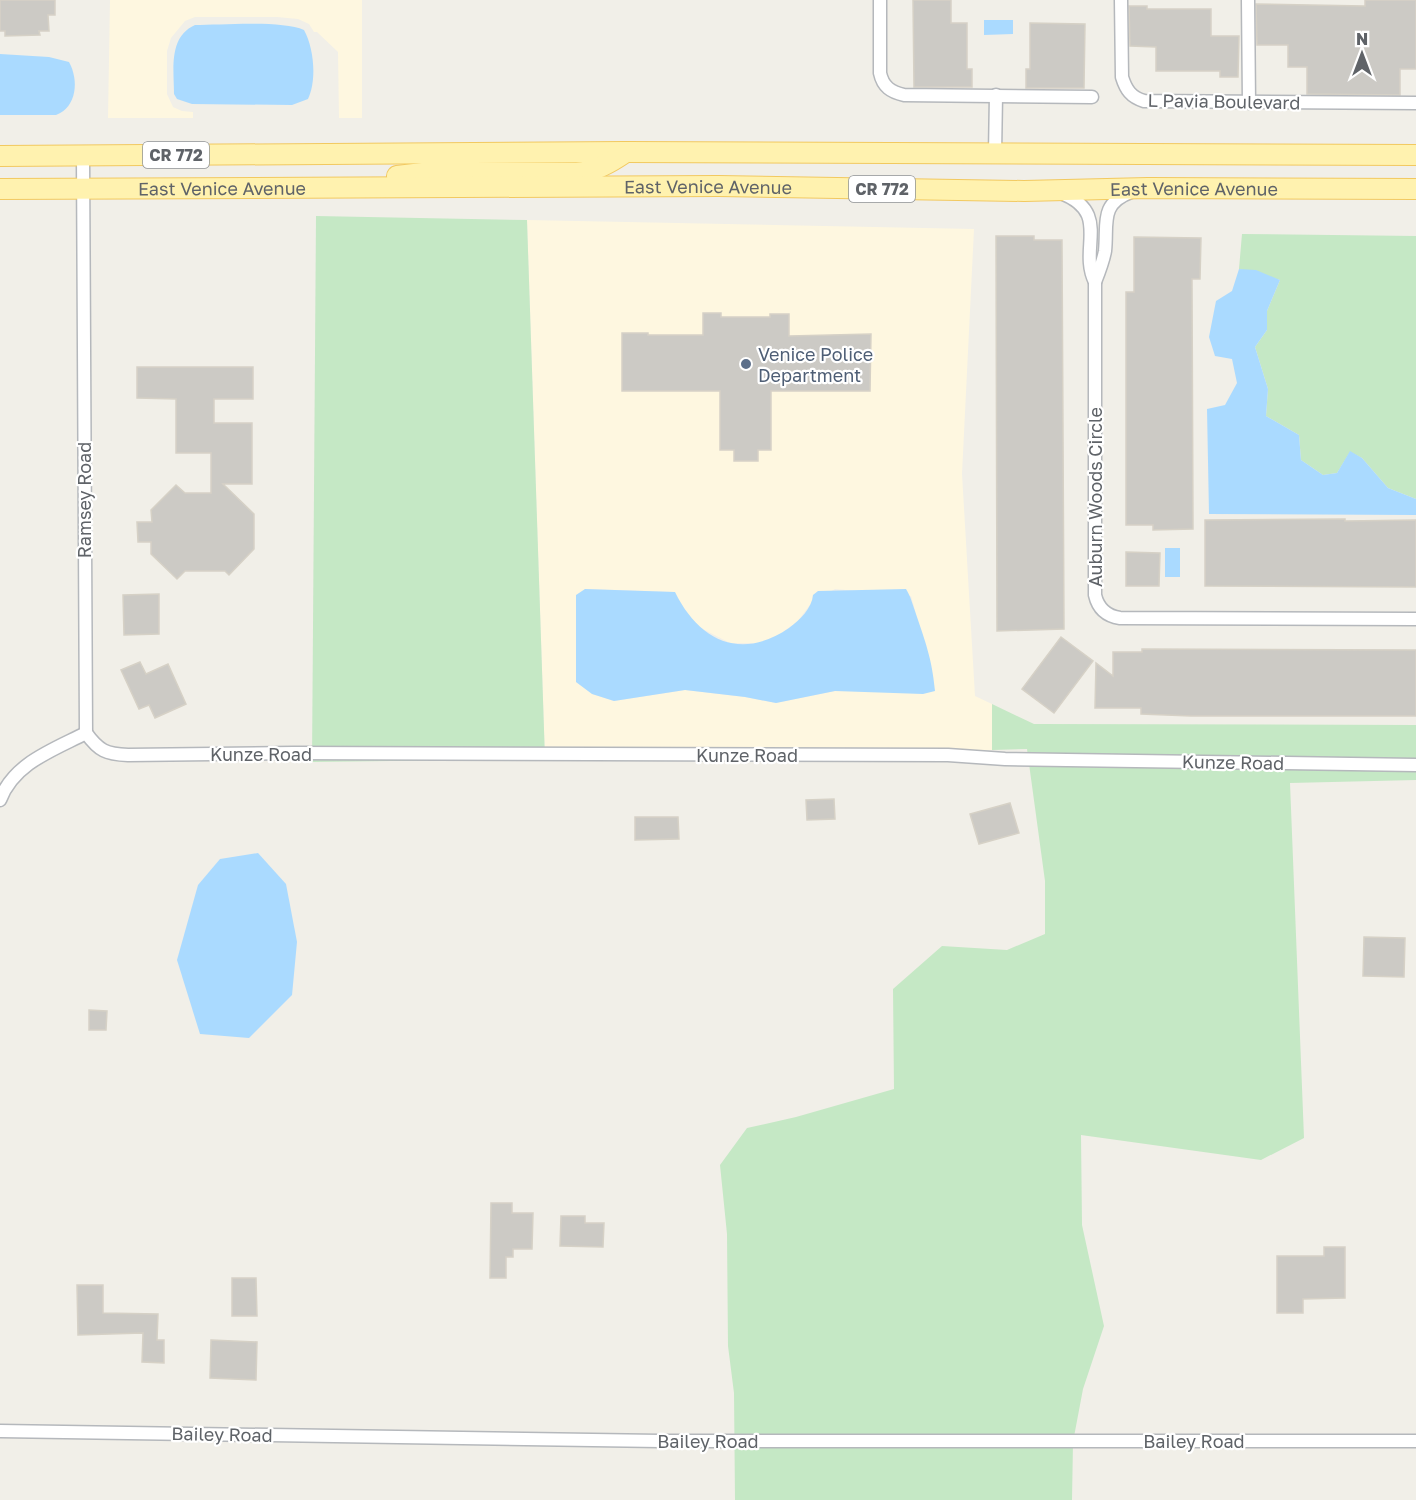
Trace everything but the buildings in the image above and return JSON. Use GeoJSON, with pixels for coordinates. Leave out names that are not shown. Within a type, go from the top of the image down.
{"type":"FeatureCollection","features":[{"type":"Feature","properties":{"kind":"main road","name":"East Venice Avenue"},"geometry":{"type":"LineString","coordinates":[[0,156],[626,152],[1416,155]]}},
{"type":"Feature","properties":{"kind":"main road"},"geometry":{"type":"LineString","coordinates":[[347,187],[413,174],[592,171],[626,152]]}},
{"type":"Feature","properties":{"kind":"main road","name":"East Venice Avenue"},"geometry":{"type":"LineString","coordinates":[[0,189],[718,186],[1024,190],[1416,189]]}},
{"type":"Feature","properties":{"kind":"street"},"geometry":{"type":"LineString","coordinates":[[880,0],[880,73],[886,87],[894,93],[1092,97]]}},
{"type":"Feature","properties":{"kind":"street","name":"L Pavia Boulevard"},"geometry":{"type":"LineString","coordinates":[[1121,0],[1121,68],[1124,84],[1132,95],[1144,101],[1416,104]]}},
{"type":"Feature","properties":{"kind":"street"},"geometry":{"type":"LineString","coordinates":[[1248,0],[1249,103]]}},
{"type":"Feature","properties":{"kind":"street"},"geometry":{"type":"LineString","coordinates":[[995,154],[996,95]]}},
{"type":"Feature","properties":{"kind":"street","name":"Ramsey Road"},"geometry":{"type":"LineString","coordinates":[[83,156],[86,733]]}},
{"type":"Feature","properties":{"kind":"street","name":"Auburn Woods Circle"},"geometry":{"type":"LineString","coordinates":[[1148,188],[1125,195],[1108,209],[1103,259],[1095,282],[1095,595],[1097,602],[1110,616],[1120,618],[1416,619]]}},
{"type":"Feature","properties":{"kind":"street","name":"Auburn Woods Circle"},"geometry":{"type":"LineString","coordinates":[[1024,190],[1062,193],[1079,202],[1085,209],[1091,226],[1091,272],[1095,282]]}},
{"type":"Feature","properties":{"kind":"street"},"geometry":{"type":"LineString","coordinates":[[0,800],[10,780],[20,770],[36,758],[86,733]]}},
{"type":"Feature","properties":{"kind":"street","name":"Kunze Road"},"geometry":{"type":"LineString","coordinates":[[86,733],[96,747],[114,754],[128,755],[294,753],[948,755],[1005,759],[1416,765]]}},
{"type":"Feature","properties":{"kind":"street","name":"Bailey Road"},"geometry":{"type":"LineString","coordinates":[[0,1431],[660,1441],[1416,1441]]}},
{"type":"Feature","properties":{"kind":"shaded area"},"geometry":{"type":"Polygon","coordinates":[[[110,0],[362,0],[362,118],[339,118],[338,52],[317,32],[314,32],[309,24],[298,19],[277,17],[195,17],[185,21],[171,38],[167,51],[167,94],[173,107],[193,112],[193,118],[108,118],[110,0]]]}},
{"type":"Feature","properties":{"kind":"shaded area"},"geometry":{"type":"Polygon","coordinates":[[[527,220],[974,229],[962,474],[975,696],[992,704],[992,750],[694,758],[545,759],[527,220]],[[585,589],[582,593],[577,644],[576,682],[593,694],[614,701],[685,690],[776,703],[835,691],[859,691],[915,610],[911,596],[835,589],[812,602],[797,622],[774,638],[761,643],[730,643],[699,627],[684,611],[674,592],[585,589]]]}},
{"type":"Feature","properties":{"kind":"green space"},"geometry":{"type":"Polygon","coordinates":[[[316,216],[527,220],[545,759],[312,762],[316,216]]]}},
{"type":"Feature","properties":{"kind":"green space"},"geometry":{"type":"Polygon","coordinates":[[[1242,234],[1416,236],[1416,499],[1388,488],[1362,458],[1350,452],[1337,473],[1323,475],[1301,460],[1299,435],[1266,416],[1268,389],[1255,347],[1267,330],[1267,311],[1280,280],[1239,269],[1242,234]]]}},
{"type":"Feature","properties":{"kind":"green space"},"geometry":{"type":"Polygon","coordinates":[[[992,704],[1034,724],[1416,725],[1416,780],[1290,783],[1304,1138],[1261,1160],[1081,1135],[1082,1225],[1104,1326],[1083,1389],[1073,1442],[1072,1500],[735,1500],[734,1393],[728,1346],[727,1234],[720,1165],[747,1128],[796,1117],[894,1089],[893,989],[942,946],[1007,950],[1045,934],[1045,881],[1027,749],[992,750],[992,704]]]}},
{"type":"Feature","properties":{"kind":"water"},"geometry":{"type":"Polygon","coordinates":[[[984,20],[1013,20],[1013,34],[984,35],[984,20]]]}},
{"type":"Feature","properties":{"kind":"water"},"geometry":{"type":"Polygon","coordinates":[[[267,24],[304,30],[313,64],[313,83],[308,99],[292,105],[192,104],[177,99],[174,94],[173,75],[176,46],[186,30],[195,25],[267,24]]]}},
{"type":"Feature","properties":{"kind":"water"},"geometry":{"type":"Polygon","coordinates":[[[0,54],[49,57],[69,62],[75,85],[68,106],[56,115],[0,115],[0,54]]]}},
{"type":"Feature","properties":{"kind":"water"},"geometry":{"type":"Polygon","coordinates":[[[1239,269],[1256,270],[1280,280],[1267,311],[1267,330],[1255,347],[1268,389],[1266,416],[1299,435],[1301,460],[1323,475],[1337,473],[1350,451],[1362,458],[1388,488],[1416,499],[1416,515],[1209,514],[1207,409],[1225,405],[1237,383],[1232,359],[1215,356],[1209,337],[1216,301],[1232,291],[1239,269]]]}},
{"type":"Feature","properties":{"kind":"water"},"geometry":{"type":"Polygon","coordinates":[[[1165,548],[1180,548],[1180,577],[1165,577],[1165,548]]]}},
{"type":"Feature","properties":{"kind":"water"},"geometry":{"type":"Polygon","coordinates":[[[585,589],[675,592],[696,623],[709,634],[723,641],[738,644],[754,643],[771,638],[789,628],[805,613],[813,595],[818,591],[906,589],[928,650],[935,691],[923,694],[835,691],[776,703],[685,690],[614,701],[592,694],[576,682],[576,595],[585,589]]]}},
{"type":"Feature","properties":{"kind":"water"},"geometry":{"type":"Polygon","coordinates":[[[258,853],[286,884],[297,942],[292,995],[249,1038],[200,1034],[177,960],[198,885],[220,859],[258,853]]]}},
{"type":"Feature","properties":{"kind":"place","name":"Venice Police Department"},"geometry":{"type":"Point","coordinates":[746,364]}}]}
